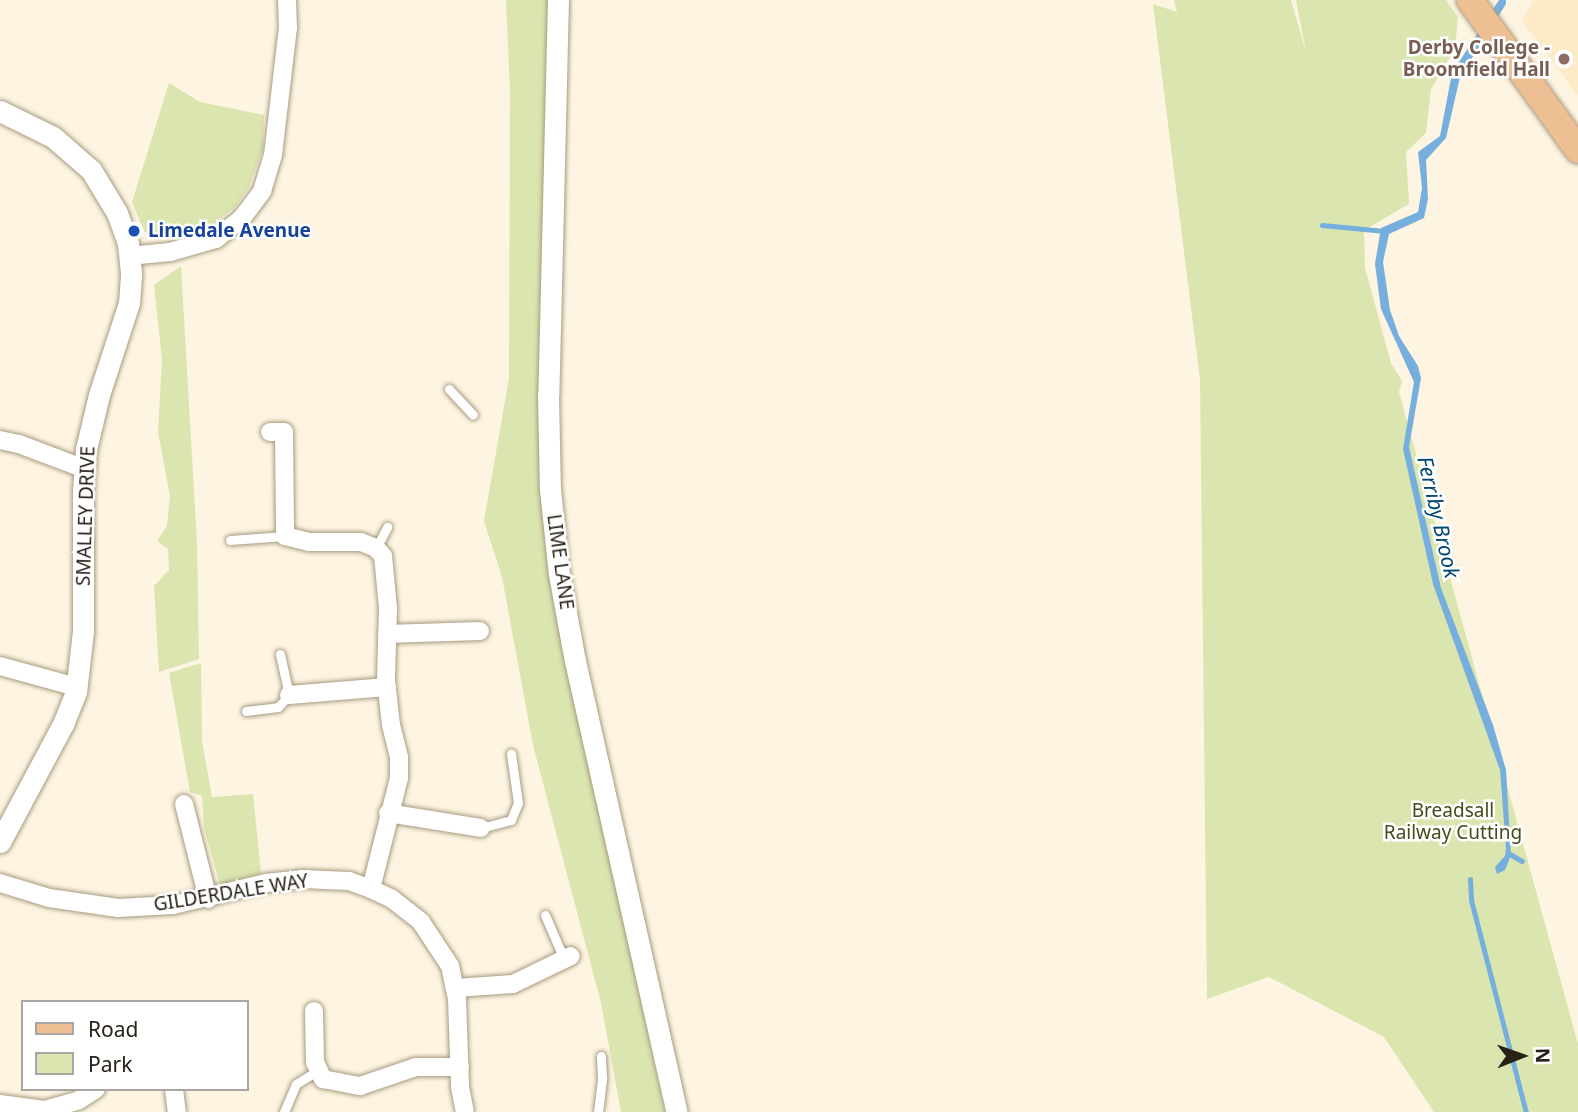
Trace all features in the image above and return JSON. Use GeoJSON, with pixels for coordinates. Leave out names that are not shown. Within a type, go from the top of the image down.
{"type":"FeatureCollection","features":[{"type":"Feature","properties":{"kind":"main road"},"geometry":{"type":"LineString","coordinates":[[1472,3],[1497,34],[1578,150]]}},
{"type":"Feature","properties":{"kind":"street"},"geometry":{"type":"LineString","coordinates":[[130,256],[170,252],[216,239],[242,218],[262,191],[273,155],[288,28],[287,0]]}},
{"type":"Feature","properties":{"kind":"street","name":"LIME LANE"},"geometry":{"type":"LineString","coordinates":[[558,0],[548,396],[550,489],[559,574],[578,674],[677,1112]]}},
{"type":"Feature","properties":{"kind":"street","name":"SMALLEY DRIVE"},"geometry":{"type":"LineString","coordinates":[[0,111],[53,137],[91,170],[117,213],[130,256],[129,303],[92,421],[85,469],[83,631],[77,687],[63,724],[9,813],[0,842]]}},
{"type":"Feature","properties":{"kind":"street"},"geometry":{"type":"LineString","coordinates":[[270,432],[284,432],[285,536],[309,542],[361,542],[376,548],[383,556],[387,687],[399,758],[399,778],[388,813],[371,889]]}},
{"type":"Feature","properties":{"kind":"street"},"geometry":{"type":"LineString","coordinates":[[0,440],[19,444],[85,469]]}},
{"type":"Feature","properties":{"kind":"street"},"geometry":{"type":"LineString","coordinates":[[387,634],[480,631]]}},
{"type":"Feature","properties":{"kind":"street"},"geometry":{"type":"LineString","coordinates":[[0,666],[77,687]]}},
{"type":"Feature","properties":{"kind":"street"},"geometry":{"type":"LineString","coordinates":[[289,695],[387,687]]}},
{"type":"Feature","properties":{"kind":"street"},"geometry":{"type":"LineString","coordinates":[[184,804],[208,899]]}},
{"type":"Feature","properties":{"kind":"street"},"geometry":{"type":"LineString","coordinates":[[388,813],[481,828]]}},
{"type":"Feature","properties":{"kind":"street","name":"GILDERDALE WAY"},"geometry":{"type":"LineString","coordinates":[[0,883],[40,895],[94,906],[157,907],[208,899],[266,883],[302,879],[333,879],[371,889],[407,910],[432,935],[450,966],[456,988],[465,1112]]}},
{"type":"Feature","properties":{"kind":"street"},"geometry":{"type":"LineString","coordinates":[[456,988],[513,985],[568,958]]}},
{"type":"Feature","properties":{"kind":"street"},"geometry":{"type":"LineString","coordinates":[[314,1011],[317,1071],[323,1079],[360,1086],[416,1067],[460,1067]]}},
{"type":"Feature","properties":{"kind":"street"},"geometry":{"type":"LineString","coordinates":[[0,1104],[45,1110],[79,1100],[93,1091]]}},
{"type":"Feature","properties":{"kind":"street"},"geometry":{"type":"LineString","coordinates":[[174,1091],[177,1112]]}},
{"type":"Feature","properties":{"kind":"lane"},"geometry":{"type":"LineString","coordinates":[[449,389],[473,415]]}},
{"type":"Feature","properties":{"kind":"lane"},"geometry":{"type":"LineString","coordinates":[[376,548],[387,527]]}},
{"type":"Feature","properties":{"kind":"lane"},"geometry":{"type":"LineString","coordinates":[[230,540],[285,536]]}},
{"type":"Feature","properties":{"kind":"lane"},"geometry":{"type":"LineString","coordinates":[[246,711],[278,707],[289,695],[281,654]]}},
{"type":"Feature","properties":{"kind":"lane"},"geometry":{"type":"LineString","coordinates":[[481,828],[511,820],[518,803],[511,753]]}},
{"type":"Feature","properties":{"kind":"lane"},"geometry":{"type":"LineString","coordinates":[[545,915],[568,958]]}},
{"type":"Feature","properties":{"kind":"lane"},"geometry":{"type":"LineString","coordinates":[[598,1112],[602,1077],[601,1056]]}},
{"type":"Feature","properties":{"kind":"lane"},"geometry":{"type":"LineString","coordinates":[[284,1112],[296,1084],[317,1071]]}},
{"type":"Feature","properties":{"kind":"shaded area","name":"Derby College - Broomfield Hall"},"geometry":{"type":"Polygon","coordinates":[[[1533,0],[1578,0],[1578,96],[1522,21],[1533,0]]]}},
{"type":"Feature","properties":{"kind":"green space"},"geometry":{"type":"Polygon","coordinates":[[[506,0],[550,0],[541,405],[544,533],[556,611],[665,1112],[621,1112],[601,1003],[533,745],[502,577],[484,521],[509,378],[510,92],[506,0]]]}},
{"type":"Feature","properties":{"kind":"green space","name":"Breadsall Railway Cutting"},"geometry":{"type":"Polygon","coordinates":[[[1174,0],[1291,0],[1306,52],[1296,0],[1446,0],[1458,17],[1455,49],[1431,89],[1426,133],[1406,152],[1409,204],[1364,230],[1365,268],[1391,363],[1402,381],[1399,392],[1578,1044],[1578,1112],[1434,1112],[1384,1037],[1269,977],[1207,999],[1200,379],[1153,4],[1177,12],[1174,0]]]}},
{"type":"Feature","properties":{"kind":"green space"},"geometry":{"type":"Polygon","coordinates":[[[169,83],[200,102],[264,115],[263,148],[249,187],[235,207],[208,228],[183,238],[159,239],[144,231],[132,202],[169,83]]]}},
{"type":"Feature","properties":{"kind":"green space"},"geometry":{"type":"Polygon","coordinates":[[[181,266],[197,543],[199,659],[159,672],[154,586],[169,570],[168,549],[157,541],[167,526],[170,496],[158,432],[162,359],[154,285],[181,266]]]}},
{"type":"Feature","properties":{"kind":"green space"},"geometry":{"type":"Polygon","coordinates":[[[201,663],[202,741],[212,797],[253,794],[261,873],[220,885],[204,828],[202,796],[190,792],[169,673],[201,663]]]}},
{"type":"Feature","properties":{"kind":"water"},"geometry":{"type":"Polygon","coordinates":[[[1499,0],[1506,0],[1506,4],[1460,77],[1446,138],[1426,160],[1428,199],[1424,218],[1389,234],[1383,262],[1390,310],[1399,336],[1418,366],[1421,378],[1409,447],[1441,588],[1493,725],[1506,770],[1511,855],[1505,870],[1497,874],[1495,867],[1505,856],[1506,849],[1500,770],[1433,584],[1403,449],[1414,382],[1381,309],[1375,264],[1381,228],[1418,212],[1422,188],[1418,152],[1440,136],[1452,73],[1499,0]]]}},
{"type":"Feature","properties":{"kind":"waterway"},"geometry":{"type":"LineString","coordinates":[[1322,225],[1385,231]]}},
{"type":"Feature","properties":{"kind":"waterway"},"geometry":{"type":"LineString","coordinates":[[1508,853],[1522,861]]}},
{"type":"Feature","properties":{"kind":"waterway","name":"Ferriby Brook"},"geometry":{"type":"LineString","coordinates":[[1470,879],[1471,900],[1526,1112]]}},
{"type":"Feature","properties":{"kind":"place","name":"Derby College - Broomfield Hall"},"geometry":{"type":"Point","coordinates":[1564,59]}},
{"type":"Feature","properties":{"kind":"place","name":"Limedale Avenue"},"geometry":{"type":"Point","coordinates":[134,231]}}]}
